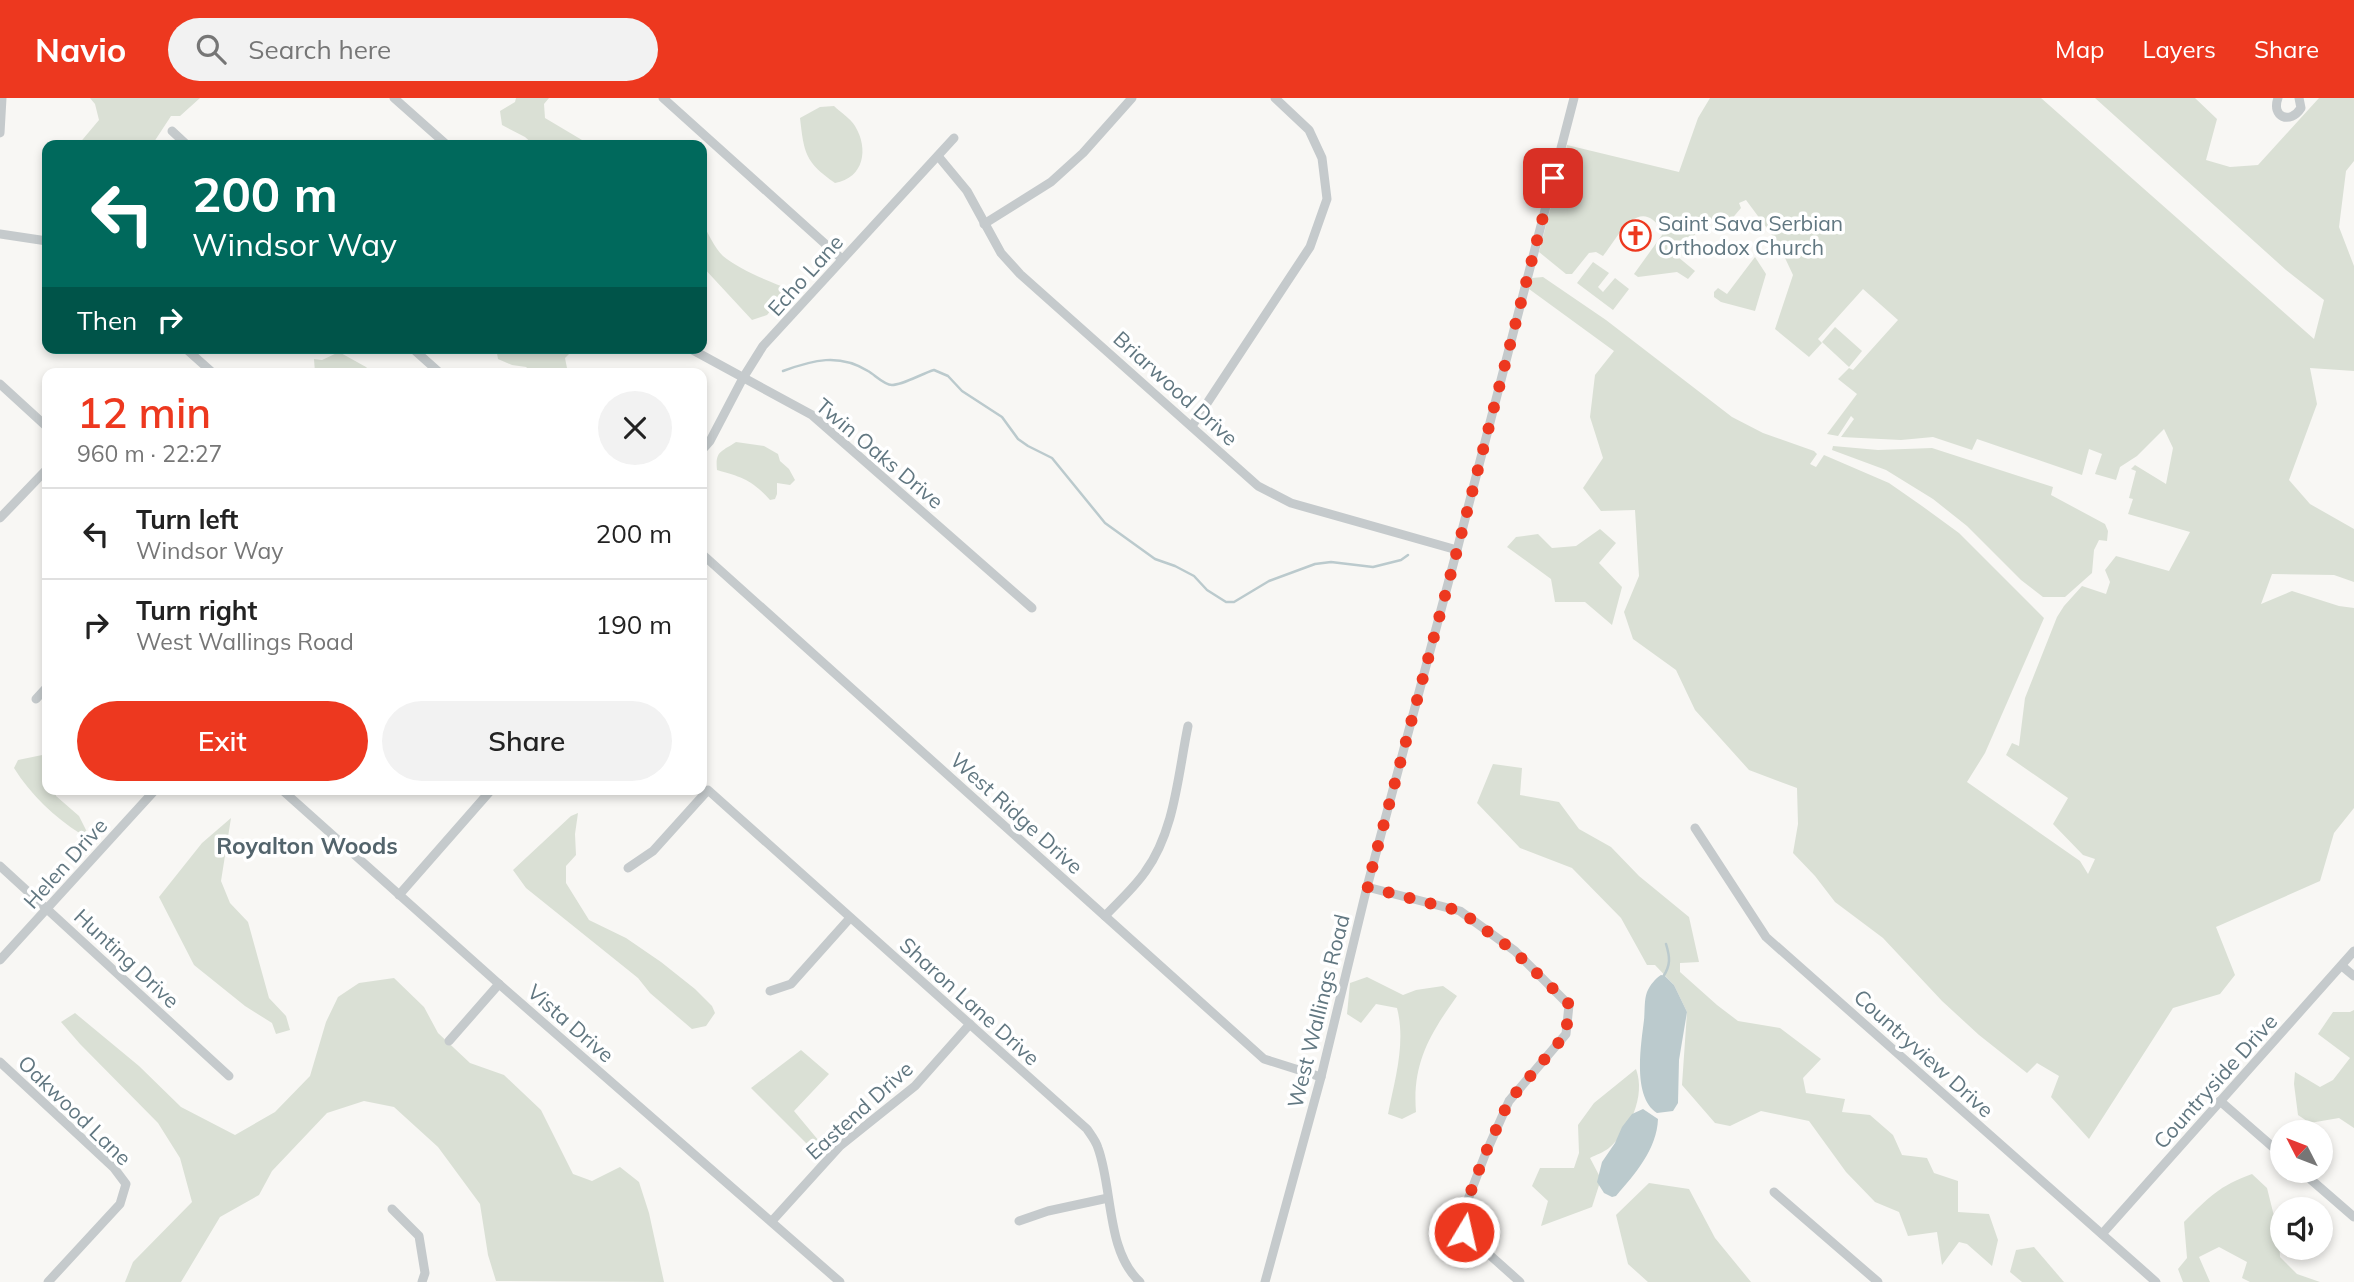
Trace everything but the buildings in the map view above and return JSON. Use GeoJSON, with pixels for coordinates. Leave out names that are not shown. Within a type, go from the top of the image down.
{"type":"FeatureCollection","features":[{"type":"Feature","properties":{"kind":"street"},"geometry":{"type":"LineString","coordinates":[[0,133],[2,98]]}},
{"type":"Feature","properties":{"kind":"street"},"geometry":{"type":"LineString","coordinates":[[394,98],[441,140]]}},
{"type":"Feature","properties":{"kind":"street"},"geometry":{"type":"LineString","coordinates":[[663,98],[842,259]]}},
{"type":"Feature","properties":{"kind":"street"},"geometry":{"type":"LineString","coordinates":[[984,224],[1051,182],[1083,153],[1132,98]]}},
{"type":"Feature","properties":{"kind":"street"},"geometry":{"type":"LineString","coordinates":[[1192,426],[1310,247],[1327,199],[1322,158],[1309,130],[1275,98]]}},
{"type":"Feature","properties":{"kind":"street","name":"West Wallings Road"},"geometry":{"type":"LineString","coordinates":[[1265,1282],[1321,1077],[1367,887],[1574,98]]}},
{"type":"Feature","properties":{"kind":"street"},"geometry":{"type":"LineString","coordinates":[[2278,98],[2278,113],[2291,118],[2297,115],[2301,108],[2300,98]]}},
{"type":"Feature","properties":{"kind":"street"},"geometry":{"type":"LineString","coordinates":[[172,131],[182,140]]}},
{"type":"Feature","properties":{"kind":"street","name":"Echo Lane"},"geometry":{"type":"LineString","coordinates":[[707,444],[763,346],[954,138]]}},
{"type":"Feature","properties":{"kind":"street","name":"Briarwood Drive"},"geometry":{"type":"LineString","coordinates":[[938,156],[967,191],[1001,254],[1020,274],[1258,486],[1291,503],[1457,550]]}},
{"type":"Feature","properties":{"kind":"street"},"geometry":{"type":"LineString","coordinates":[[0,234],[42,240]]}},
{"type":"Feature","properties":{"kind":"street"},"geometry":{"type":"LineString","coordinates":[[192,354],[207,368]]}},
{"type":"Feature","properties":{"kind":"street"},"geometry":{"type":"LineString","coordinates":[[419,354],[434,368]]}},
{"type":"Feature","properties":{"kind":"street","name":"Twin Oaks Drive"},"geometry":{"type":"LineString","coordinates":[[700,354],[812,415],[1032,608]]}},
{"type":"Feature","properties":{"kind":"street"},"geometry":{"type":"LineString","coordinates":[[0,384],[42,422]]}},
{"type":"Feature","properties":{"kind":"street"},"geometry":{"type":"LineString","coordinates":[[0,518],[42,474]]}},
{"type":"Feature","properties":{"kind":"street","name":"West Ridge Drive"},"geometry":{"type":"LineString","coordinates":[[707,558],[1264,1059],[1321,1077]]}},
{"type":"Feature","properties":{"kind":"street"},"geometry":{"type":"LineString","coordinates":[[36,699],[42,692]]}},
{"type":"Feature","properties":{"kind":"street"},"geometry":{"type":"LineString","coordinates":[[1105,916],[1146,871],[1159,846],[1169,822],[1188,726]]}},
{"type":"Feature","properties":{"kind":"street","name":"Sharon Lane Drive"},"geometry":{"type":"LineString","coordinates":[[707,791],[1087,1129],[1098,1147],[1125,1264],[1140,1282]]}},
{"type":"Feature","properties":{"kind":"street","name":"Helen Drive"},"geometry":{"type":"LineString","coordinates":[[0,960],[151,795]]}},
{"type":"Feature","properties":{"kind":"street","name":"Vista Drive"},"geometry":{"type":"LineString","coordinates":[[288,795],[840,1282]]}},
{"type":"Feature","properties":{"kind":"street"},"geometry":{"type":"LineString","coordinates":[[399,895],[487,795]]}},
{"type":"Feature","properties":{"kind":"street","name":"Sharon Lane Drive"},"geometry":{"type":"LineString","coordinates":[[628,868],[653,850],[703,795]]}},
{"type":"Feature","properties":{"kind":"street","name":"Countryview Drive"},"geometry":{"type":"LineString","coordinates":[[1695,828],[1766,937],[2156,1282]]}},
{"type":"Feature","properties":{"kind":"street","name":"Hunting Drive"},"geometry":{"type":"LineString","coordinates":[[0,866],[229,1076]]}},
{"type":"Feature","properties":{"kind":"street"},"geometry":{"type":"LineString","coordinates":[[1367,887],[1460,911],[1514,951],[1569,1004],[1566,1034],[1509,1101],[1465,1207],[1464,1232],[1520,1282]]}},
{"type":"Feature","properties":{"kind":"street"},"geometry":{"type":"LineString","coordinates":[[770,991],[791,984],[850,918]]}},
{"type":"Feature","properties":{"kind":"street","name":"Countryside Drive"},"geometry":{"type":"LineString","coordinates":[[2102,1234],[2354,951]]}},
{"type":"Feature","properties":{"kind":"street"},"geometry":{"type":"LineString","coordinates":[[2342,965],[2354,976]]}},
{"type":"Feature","properties":{"kind":"street"},"geometry":{"type":"LineString","coordinates":[[449,1041],[499,984]]}},
{"type":"Feature","properties":{"kind":"street","name":"Eastend Drive"},"geometry":{"type":"LineString","coordinates":[[772,1221],[839,1146],[915,1086],[970,1024]]}},
{"type":"Feature","properties":{"kind":"street","name":"Oakwood Lane"},"geometry":{"type":"LineString","coordinates":[[0,1062],[114,1168],[126,1184],[120,1204],[48,1282]]}},
{"type":"Feature","properties":{"kind":"street"},"geometry":{"type":"LineString","coordinates":[[2220,1101],[2270,1145]]}},
{"type":"Feature","properties":{"kind":"street"},"geometry":{"type":"LineString","coordinates":[[2315,1183],[2354,1217]]}},
{"type":"Feature","properties":{"kind":"street"},"geometry":{"type":"LineString","coordinates":[[1774,1192],[1878,1282]]}},
{"type":"Feature","properties":{"kind":"street"},"geometry":{"type":"LineString","coordinates":[[1019,1221],[1048,1211],[1108,1198]]}},
{"type":"Feature","properties":{"kind":"street"},"geometry":{"type":"LineString","coordinates":[[392,1209],[419,1236],[425,1273],[422,1282]]}},
{"type":"Feature","properties":{"kind":"shaded area"},"geometry":{"type":"Polygon","coordinates":[[[90,98],[200,98],[180,116],[171,116],[155,140],[82,140],[99,120],[95,104],[90,98]]]}},
{"type":"Feature","properties":{"kind":"shaded area"},"geometry":{"type":"Polygon","coordinates":[[[516,98],[549,98],[544,104],[545,118],[582,140],[528,140],[502,125],[500,111],[515,102],[516,98]]]}},
{"type":"Feature","properties":{"kind":"shaded area"},"geometry":{"type":"Polygon","coordinates":[[[1710,98],[2041,98],[2314,339],[2324,300],[2286,270],[2095,98],[2195,98],[2217,119],[2206,160],[2230,167],[2258,165],[2319,98],[2354,98],[2354,161],[2346,171],[2339,227],[2354,266],[2354,371],[2310,368],[2317,404],[2289,480],[2310,504],[2354,529],[2354,582],[2334,575],[2272,574],[2261,604],[2292,591],[2354,608],[2354,808],[2334,833],[2320,881],[2216,927],[2235,975],[2220,994],[2173,1008],[2089,1139],[2051,1097],[2059,1076],[2037,1063],[2027,1073],[1942,1001],[1883,938],[1835,902],[1793,853],[1798,824],[1797,788],[1749,770],[1695,710],[1676,670],[1633,639],[1624,612],[1639,576],[1635,510],[1601,511],[1583,488],[1603,458],[1590,417],[1595,375],[1614,351],[1529,289],[1532,278],[1543,277],[1606,320],[1732,417],[1763,433],[1814,451],[1817,454],[1810,464],[1816,467],[1824,455],[1889,483],[1959,533],[2044,618],[1985,753],[1967,782],[2080,861],[2088,874],[2095,859],[2083,855],[2053,824],[2068,798],[2006,755],[2012,743],[2019,746],[2025,698],[2057,617],[2064,606],[2082,586],[2106,594],[2110,582],[2105,570],[2116,556],[2169,571],[2190,532],[2128,514],[2133,499],[2129,498],[2136,471],[2131,469],[2135,465],[2166,484],[2173,448],[2164,429],[2137,456],[2120,467],[2116,480],[2095,474],[2102,454],[2089,449],[2082,475],[1977,439],[1972,450],[1933,437],[1901,440],[1841,437],[1854,419],[1851,416],[1838,436],[1827,434],[1857,394],[1838,379],[1849,368],[1853,370],[1898,320],[1863,289],[1818,339],[1822,343],[1809,357],[1775,329],[1793,275],[1778,243],[1746,200],[1739,203],[1741,208],[1730,221],[1720,213],[1713,220],[1708,217],[1678,257],[1695,271],[1688,279],[1677,272],[1638,277],[1634,274],[1662,235],[1657,224],[1646,216],[1631,221],[1603,256],[1596,252],[1589,253],[1572,274],[1566,274],[1539,252],[1567,145],[1679,172],[1698,118],[1710,98]]]}},
{"type":"Feature","properties":{"kind":"shaded area"},"geometry":{"type":"Polygon","coordinates":[[[834,106],[855,126],[862,144],[858,169],[845,180],[835,183],[817,169],[808,156],[800,118],[820,107],[834,106]]]}},
{"type":"Feature","properties":{"kind":"shaded area"},"geometry":{"type":"Polygon","coordinates":[[[707,231],[729,261],[789,289],[767,315],[752,320],[707,271],[707,231]]]}},
{"type":"Feature","properties":{"kind":"shaded area"},"geometry":{"type":"Polygon","coordinates":[[[1755,257],[1766,274],[1755,311],[1721,302],[1714,297],[1718,288],[1727,294],[1755,257]]]}},
{"type":"Feature","properties":{"kind":"shaded area"},"geometry":{"type":"Polygon","coordinates":[[[1593,262],[1609,273],[1598,287],[1603,292],[1615,278],[1629,289],[1613,310],[1577,283],[1593,262]]]}},
{"type":"Feature","properties":{"kind":"shaded area"},"geometry":{"type":"Polygon","coordinates":[[[1835,327],[1862,351],[1849,367],[1822,342],[1835,327]]]}},
{"type":"Feature","properties":{"kind":"shaded area"},"geometry":{"type":"Polygon","coordinates":[[[335,354],[343,354],[367,368],[315,368],[314,359],[322,360],[335,354]]]}},
{"type":"Feature","properties":{"kind":"shaded area"},"geometry":{"type":"Polygon","coordinates":[[[497,354],[569,354],[565,358],[567,368],[527,368],[498,359],[497,354]]]}},
{"type":"Feature","properties":{"kind":"shaded area"},"geometry":{"type":"Polygon","coordinates":[[[736,442],[764,446],[778,454],[780,461],[789,469],[795,480],[790,485],[777,483],[775,499],[770,500],[746,480],[717,470],[718,455],[736,442]]]}},
{"type":"Feature","properties":{"kind":"shaded area"},"geometry":{"type":"Polygon","coordinates":[[[1833,446],[1878,450],[1932,448],[2053,487],[2051,495],[2105,524],[2108,531],[2107,541],[2099,540],[2094,550],[2092,573],[2065,597],[2043,597],[2021,580],[1967,526],[1933,499],[1886,470],[1832,450],[1833,446]]]}},
{"type":"Feature","properties":{"kind":"shaded area"},"geometry":{"type":"Polygon","coordinates":[[[1600,529],[1616,543],[1599,563],[1622,587],[1612,625],[1585,602],[1555,602],[1551,579],[1507,547],[1516,537],[1538,534],[1552,548],[1576,546],[1600,529]]]}},
{"type":"Feature","properties":{"kind":"shaded area"},"geometry":{"type":"Polygon","coordinates":[[[42,755],[42,795],[56,795],[79,816],[87,832],[81,834],[52,813],[14,768],[18,760],[42,755]]]}},
{"type":"Feature","properties":{"kind":"shaded area"},"geometry":{"type":"Polygon","coordinates":[[[1493,764],[1522,768],[1520,795],[1559,802],[1579,829],[1611,847],[1639,876],[1689,917],[1699,962],[1680,963],[1680,972],[1738,1021],[1780,1028],[1821,1059],[1803,1078],[1806,1093],[1845,1099],[1842,1112],[1870,1115],[1893,1135],[1902,1155],[1927,1158],[1934,1173],[1958,1181],[1958,1212],[1989,1214],[1998,1240],[1992,1266],[1967,1244],[1959,1242],[1942,1265],[1937,1232],[1908,1236],[1899,1212],[1875,1202],[1846,1172],[1809,1121],[1761,1111],[1730,1126],[1715,1123],[1682,1085],[1687,1012],[1674,985],[1655,965],[1647,965],[1621,918],[1572,868],[1520,848],[1477,803],[1493,764]]]}},
{"type":"Feature","properties":{"kind":"shaded area"},"geometry":{"type":"Polygon","coordinates":[[[578,813],[576,855],[566,866],[566,883],[589,920],[626,938],[661,962],[712,1006],[715,1013],[706,1026],[692,1029],[650,993],[638,978],[526,888],[513,870],[571,816],[578,813]]]}},
{"type":"Feature","properties":{"kind":"shaded area"},"geometry":{"type":"Polygon","coordinates":[[[231,818],[221,881],[230,903],[248,922],[269,998],[286,1016],[290,1030],[276,1034],[272,1023],[245,1006],[194,965],[159,897],[202,843],[231,818]]]}},
{"type":"Feature","properties":{"kind":"shaded area"},"geometry":{"type":"Polygon","coordinates":[[[1661,975],[1674,985],[1687,1012],[1679,1060],[1678,1103],[1673,1111],[1657,1113],[1644,1095],[1640,1056],[1646,995],[1661,975]]]}},
{"type":"Feature","properties":{"kind":"shaded area"},"geometry":{"type":"Polygon","coordinates":[[[1367,977],[1403,995],[1443,986],[1457,996],[1431,1036],[1420,1064],[1416,1112],[1402,1119],[1388,1114],[1400,1048],[1397,1008],[1376,1004],[1361,1023],[1347,1014],[1350,983],[1367,977]]]}},
{"type":"Feature","properties":{"kind":"shaded area"},"geometry":{"type":"Polygon","coordinates":[[[394,978],[424,1007],[438,1033],[470,1063],[504,1075],[541,1110],[573,1174],[592,1181],[620,1167],[639,1182],[649,1213],[664,1282],[496,1281],[488,1255],[480,1204],[438,1147],[394,1107],[364,1101],[327,1113],[272,1171],[259,1195],[220,1217],[181,1282],[125,1282],[133,1262],[192,1202],[180,1158],[158,1123],[61,1022],[75,1013],[139,1066],[181,1107],[235,1135],[275,1112],[310,1076],[326,1022],[338,997],[359,983],[394,978]]]}},
{"type":"Feature","properties":{"kind":"shaded area"},"geometry":{"type":"Polygon","coordinates":[[[2354,1010],[2354,1128],[2339,1118],[2306,1120],[2298,1115],[2295,1072],[2320,1087],[2333,1080],[2350,1058],[2318,1034],[2333,1012],[2354,1010]]]}},
{"type":"Feature","properties":{"kind":"shaded area"},"geometry":{"type":"Polygon","coordinates":[[[801,1050],[829,1074],[794,1111],[819,1141],[812,1149],[751,1088],[801,1050]]]}},
{"type":"Feature","properties":{"kind":"shaded area"},"geometry":{"type":"Polygon","coordinates":[[[1636,1069],[1639,1090],[1629,1122],[1617,1141],[1590,1158],[1601,1179],[1592,1207],[1541,1226],[1548,1201],[1532,1186],[1540,1168],[1574,1168],[1579,1153],[1578,1125],[1594,1103],[1636,1069]]]}},
{"type":"Feature","properties":{"kind":"shaded area"},"geometry":{"type":"Polygon","coordinates":[[[1643,1109],[1658,1119],[1654,1141],[1637,1170],[1616,1196],[1612,1197],[1604,1193],[1597,1182],[1602,1162],[1632,1114],[1643,1109]]]}},
{"type":"Feature","properties":{"kind":"shaded area"},"geometry":{"type":"Polygon","coordinates":[[[2252,1174],[2267,1188],[2270,1200],[2270,1260],[2283,1260],[2297,1274],[2320,1282],[2250,1282],[2242,1278],[2247,1262],[2219,1247],[2199,1257],[2210,1282],[2183,1282],[2178,1269],[2187,1258],[2184,1222],[2215,1193],[2252,1174]]]}},
{"type":"Feature","properties":{"kind":"shaded area"},"geometry":{"type":"Polygon","coordinates":[[[1649,1183],[1689,1189],[1715,1238],[1751,1282],[1648,1282],[1628,1264],[1616,1215],[1649,1183]]]}},
{"type":"Feature","properties":{"kind":"shaded area"},"geometry":{"type":"Polygon","coordinates":[[[2034,1247],[2064,1282],[2022,1282],[2010,1272],[2016,1250],[2034,1247]]]}},
{"type":"Feature","properties":{"kind":"waterway"},"geometry":{"type":"LineString","coordinates":[[783,371],[815,361],[836,360],[857,365],[889,385],[902,383],[934,370],[948,376],[962,391],[1002,417],[1018,439],[1052,458],[1105,523],[1155,559],[1194,576],[1207,590],[1226,602],[1234,602],[1269,581],[1315,564],[1331,562],[1373,567],[1401,560],[1408,555]]}},
{"type":"Feature","properties":{"kind":"waterway"},"geometry":{"type":"LineString","coordinates":[[1663,977],[1669,961],[1666,944]]}},
{"type":"Feature","properties":{"kind":"place","name":"Saint Sava Serbian Orthodox Church"},"geometry":{"type":"Point","coordinates":[1635,235]}},
{"type":"Feature","properties":{"kind":"district","name":"Royalton Woods"},"geometry":{"type":"Point","coordinates":[307,845]}},
{"type":"Feature","properties":{"kind":"route"},"geometry":{"type":"LineString","coordinates":[[1464,1232],[1465,1207],[1509,1101],[1566,1034],[1569,1004],[1514,951],[1460,911],[1367,887],[1553,178]]}}]}
